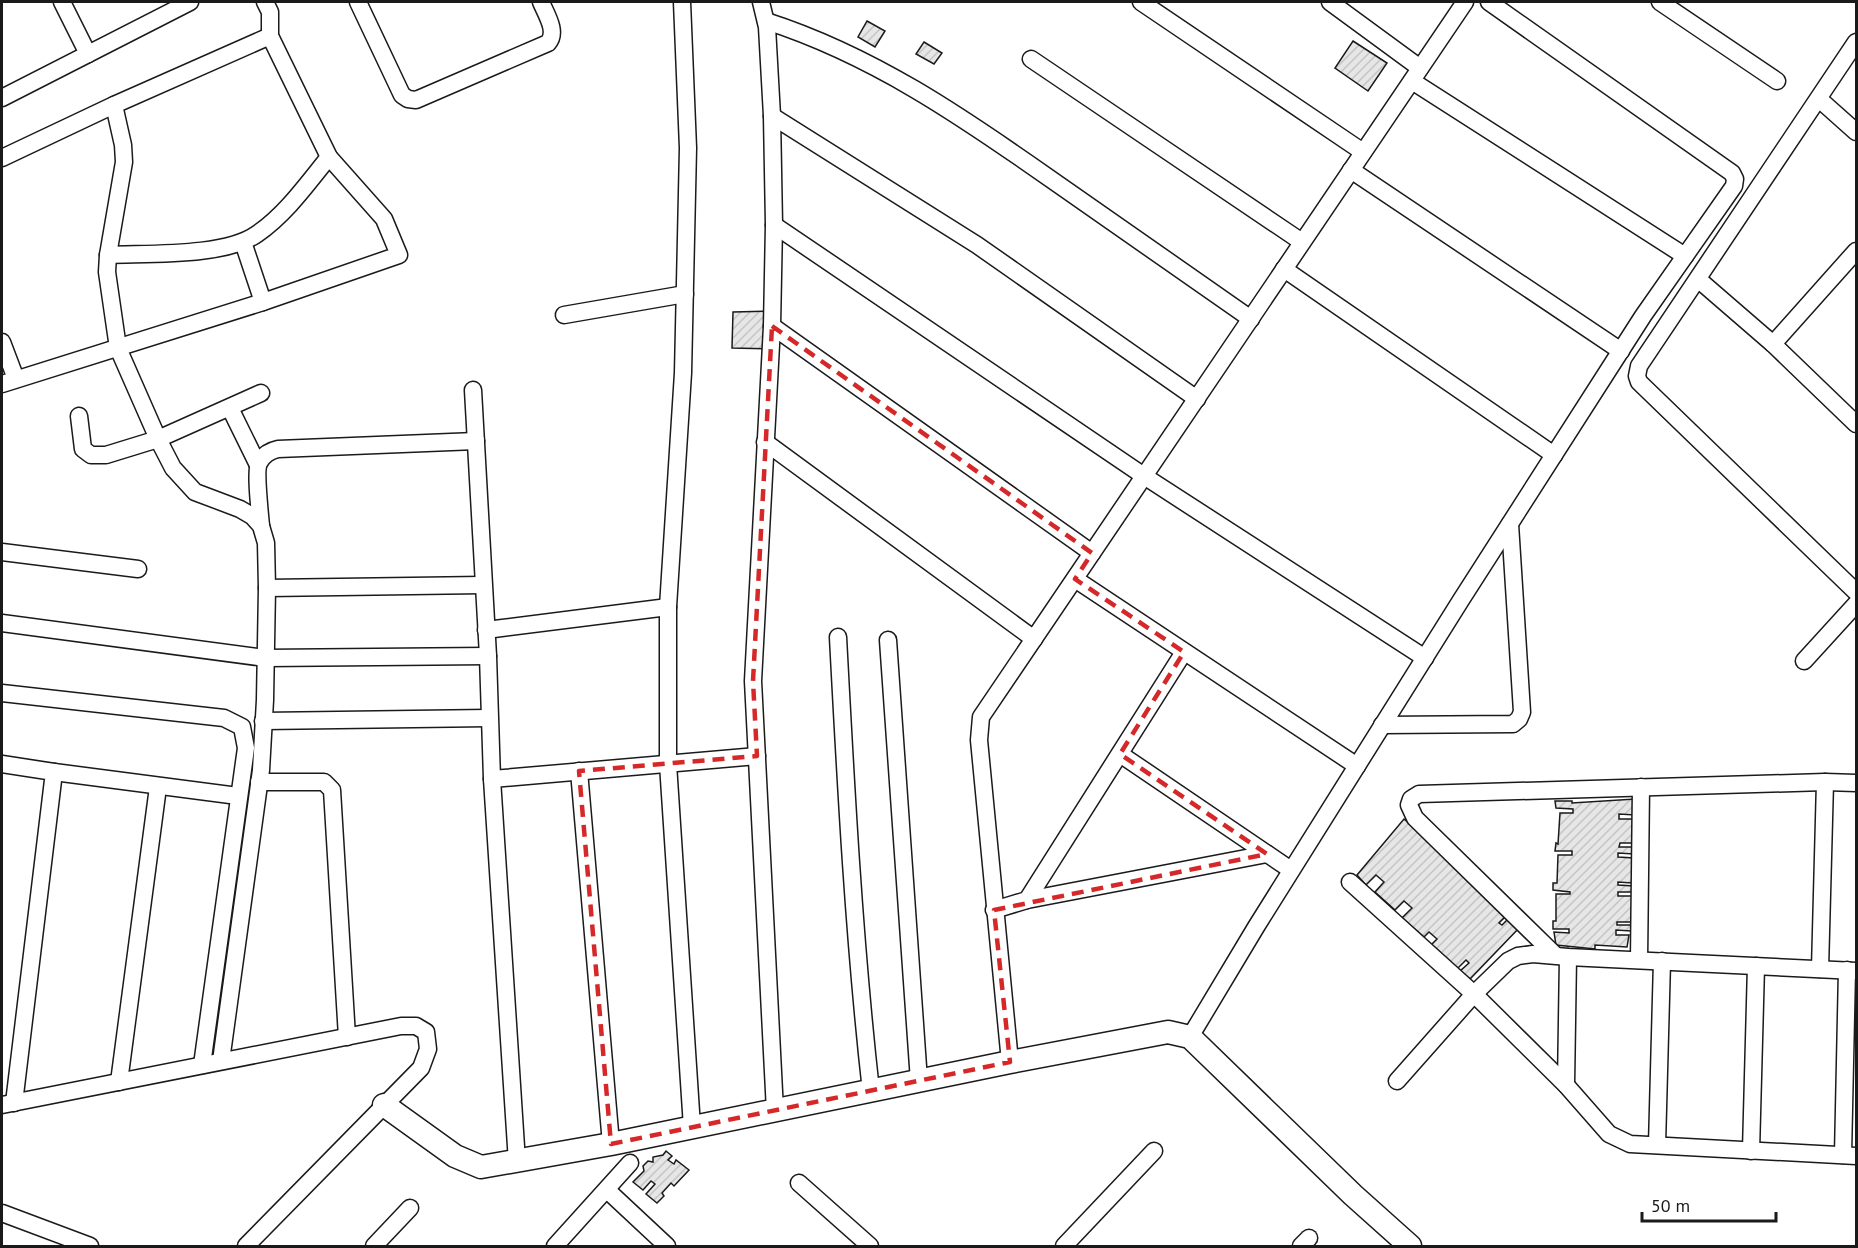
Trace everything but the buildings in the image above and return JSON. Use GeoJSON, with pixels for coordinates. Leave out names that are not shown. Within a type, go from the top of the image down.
{"type":"FeatureCollection","features":[{"type":"Feature","properties":{"kind":"street"},"geometry":{"type":"LineString","coordinates":[[62,2],[88,54]]}},
{"type":"Feature","properties":{"kind":"street"},"geometry":{"type":"LineString","coordinates":[[2,98],[190,2]]}},
{"type":"Feature","properties":{"kind":"street"},"geometry":{"type":"LineString","coordinates":[[2,342],[9,381],[263,302],[399,255],[384,219],[329,157],[270,36],[270,12],[265,2]]}},
{"type":"Feature","properties":{"kind":"street"},"geometry":{"type":"LineString","coordinates":[[358,2],[402,95],[416,100],[548,43],[552,39],[552,32],[541,2]]}},
{"type":"Feature","properties":{"kind":"street"},"geometry":{"type":"LineString","coordinates":[[682,2],[688,148],[683,373],[668,607],[668,764],[692,1127]]}},
{"type":"Feature","properties":{"kind":"street"},"geometry":{"type":"LineString","coordinates":[[761,2],[766,21],[772,116],[774,225],[772,326],[753,681],[775,1111]]}},
{"type":"Feature","properties":{"kind":"street"},"geometry":{"type":"LineString","coordinates":[[1141,2],[1363,152]]}},
{"type":"Feature","properties":{"kind":"street"},"geometry":{"type":"LineString","coordinates":[[1330,2],[1416,74],[1685,256]]}},
{"type":"Feature","properties":{"kind":"street"},"geometry":{"type":"LineString","coordinates":[[1010,1062],[979,740],[981,717],[1465,2]]}},
{"type":"Feature","properties":{"kind":"street"},"geometry":{"type":"LineString","coordinates":[[1190,1037],[1291,870],[1554,454],[1621,351],[1734,186],[1735,179],[1732,173],[1489,2]]}},
{"type":"Feature","properties":{"kind":"street"},"geometry":{"type":"LineString","coordinates":[[1660,2],[1777,81]]}},
{"type":"Feature","properties":{"kind":"street"},"geometry":{"type":"LineString","coordinates":[[766,21],[796,31],[903,81],[991,137],[1251,319]]}},
{"type":"Feature","properties":{"kind":"street"},"geometry":{"type":"LineString","coordinates":[[2,158],[114,105],[270,36]]}},
{"type":"Feature","properties":{"kind":"street"},"geometry":{"type":"LineString","coordinates":[[1857,42],[1639,366],[1637,376],[1639,382],[1857,592]]}},
{"type":"Feature","properties":{"kind":"street"},"geometry":{"type":"LineString","coordinates":[[1031,59],[1302,242]]}},
{"type":"Feature","properties":{"kind":"street"},"geometry":{"type":"LineString","coordinates":[[1819,99],[1857,132]]}},
{"type":"Feature","properties":{"kind":"street"},"geometry":{"type":"LineString","coordinates":[[114,105],[123,145],[124,162],[107,272],[118,348],[173,468],[195,492],[240,509],[252,516],[261,526]]}},
{"type":"Feature","properties":{"kind":"street"},"geometry":{"type":"LineString","coordinates":[[772,116],[977,245],[1197,399]]}},
{"type":"Feature","properties":{"kind":"street"},"geometry":{"type":"LineString","coordinates":[[108,255],[190,252],[222,248],[243,242],[256,235],[285,211],[329,157]]}},
{"type":"Feature","properties":{"kind":"street"},"geometry":{"type":"LineString","coordinates":[[1351,170],[1621,351]]}},
{"type":"Feature","properties":{"kind":"street"},"geometry":{"type":"LineString","coordinates":[[774,225],[1144,476],[1425,658]]}},
{"type":"Feature","properties":{"kind":"street"},"geometry":{"type":"LineString","coordinates":[[243,242],[263,302]]}},
{"type":"Feature","properties":{"kind":"street"},"geometry":{"type":"LineString","coordinates":[[1773,344],[1857,251]]}},
{"type":"Feature","properties":{"kind":"street"},"geometry":{"type":"LineString","coordinates":[[1284,269],[1554,454]]}},
{"type":"Feature","properties":{"kind":"street"},"geometry":{"type":"LineString","coordinates":[[1699,280],[1773,344],[1857,424]]}},
{"type":"Feature","properties":{"kind":"street"},"geometry":{"type":"LineString","coordinates":[[564,315],[685,294]]}},
{"type":"Feature","properties":{"kind":"street"},"geometry":{"type":"LineString","coordinates":[[772,326],[1092,553]]}},
{"type":"Feature","properties":{"kind":"street"},"geometry":{"type":"LineString","coordinates":[[473,390],[488,656],[492,779],[517,1162]]}},
{"type":"Feature","properties":{"kind":"street"},"geometry":{"type":"LineString","coordinates":[[80,416],[81,444],[86,453],[106,455],[158,439],[261,393]]}},
{"type":"Feature","properties":{"kind":"street"},"geometry":{"type":"LineString","coordinates":[[221,1061],[260,782],[267,588],[266,543],[261,526],[258,465],[230,408]]}},
{"type":"Feature","properties":{"kind":"street"},"geometry":{"type":"LineString","coordinates":[[258,465],[265,454],[278,449],[476,441]]}},
{"type":"Feature","properties":{"kind":"street"},"geometry":{"type":"LineString","coordinates":[[765,442],[1034,639]]}},
{"type":"Feature","properties":{"kind":"street"},"geometry":{"type":"LineString","coordinates":[[1382,725],[1513,724],[1520,719],[1522,712],[1510,524]]}},
{"type":"Feature","properties":{"kind":"street"},"geometry":{"type":"LineString","coordinates":[[2,552],[138,569]]}},
{"type":"Feature","properties":{"kind":"street"},"geometry":{"type":"LineString","coordinates":[[1074,579],[1357,766]]}},
{"type":"Feature","properties":{"kind":"street"},"geometry":{"type":"LineString","coordinates":[[267,588],[483,585]]}},
{"type":"Feature","properties":{"kind":"street"},"geometry":{"type":"LineString","coordinates":[[1804,661],[1857,604]]}},
{"type":"Feature","properties":{"kind":"street"},"geometry":{"type":"LineString","coordinates":[[486,630],[668,607]]}},
{"type":"Feature","properties":{"kind":"street"},"geometry":{"type":"LineString","coordinates":[[2,623],[265,658],[488,656]]}},
{"type":"Feature","properties":{"kind":"street"},"geometry":{"type":"LineString","coordinates":[[838,637],[850,873],[859,989],[871,1091]]}},
{"type":"Feature","properties":{"kind":"street"},"geometry":{"type":"LineString","coordinates":[[888,640],[919,1081]]}},
{"type":"Feature","properties":{"kind":"street"},"geometry":{"type":"LineString","coordinates":[[1027,900],[1184,652]]}},
{"type":"Feature","properties":{"kind":"street"},"geometry":{"type":"LineString","coordinates":[[2,693],[224,718],[242,727],[246,748],[202,1065]]}},
{"type":"Feature","properties":{"kind":"street"},"geometry":{"type":"LineString","coordinates":[[263,721],[489,718]]}},
{"type":"Feature","properties":{"kind":"street"},"geometry":{"type":"LineString","coordinates":[[1120,754],[1291,870]]}},
{"type":"Feature","properties":{"kind":"street"},"geometry":{"type":"LineString","coordinates":[[492,779],[757,756]]}},
{"type":"Feature","properties":{"kind":"street"},"geometry":{"type":"LineString","coordinates":[[2,764],[158,787],[238,796]]}},
{"type":"Feature","properties":{"kind":"street"},"geometry":{"type":"LineString","coordinates":[[579,771],[611,1144]]}},
{"type":"Feature","properties":{"kind":"street"},"geometry":{"type":"LineString","coordinates":[[54,772],[8,1104],[401,1026],[416,1026],[426,1032],[428,1049],[421,1068],[246,1246]]}},
{"type":"Feature","properties":{"kind":"street"},"geometry":{"type":"LineString","coordinates":[[260,782],[324,782],[332,790],[347,1036]]}},
{"type":"Feature","properties":{"kind":"street"},"geometry":{"type":"LineString","coordinates":[[1566,1085],[1561,956],[1415,818],[1409,805],[1411,799],[1419,794],[1825,782],[1857,783]]}},
{"type":"Feature","properties":{"kind":"street"},"geometry":{"type":"LineString","coordinates":[[1820,969],[1825,782]]}},
{"type":"Feature","properties":{"kind":"street"},"geometry":{"type":"LineString","coordinates":[[119,1082],[158,787]]}},
{"type":"Feature","properties":{"kind":"street"},"geometry":{"type":"LineString","coordinates":[[1639,960],[1641,787]]}},
{"type":"Feature","properties":{"kind":"street"},"geometry":{"type":"LineString","coordinates":[[994,910],[1027,900],[1267,854]]}},
{"type":"Feature","properties":{"kind":"street"},"geometry":{"type":"LineString","coordinates":[[1350,882],[1474,994],[1566,1085],[1609,1134],[1630,1144],[1850,1156],[1852,970],[1561,956],[1518,956],[1508,961],[1474,994],[1396,1081]]}},
{"type":"Feature","properties":{"kind":"street"},"geometry":{"type":"LineString","coordinates":[[1657,1145],[1662,961]]}},
{"type":"Feature","properties":{"kind":"street"},"geometry":{"type":"LineString","coordinates":[[1751,1151],[1756,966]]}},
{"type":"Feature","properties":{"kind":"street"},"geometry":{"type":"LineString","coordinates":[[384,1105],[455,1156],[481,1167],[611,1144],[1168,1032],[1190,1037],[1260,1106],[1410,1246]]}},
{"type":"Feature","properties":{"kind":"street"},"geometry":{"type":"LineString","coordinates":[[1064,1246],[1154,1151]]}},
{"type":"Feature","properties":{"kind":"street"},"geometry":{"type":"LineString","coordinates":[[555,1246],[630,1163]]}},
{"type":"Feature","properties":{"kind":"street"},"geometry":{"type":"LineString","coordinates":[[799,1183],[870,1246]]}},
{"type":"Feature","properties":{"kind":"street"},"geometry":{"type":"LineString","coordinates":[[607,1190],[667,1246]]}},
{"type":"Feature","properties":{"kind":"street"},"geometry":{"type":"LineString","coordinates":[[374,1246],[410,1208]]}},
{"type":"Feature","properties":{"kind":"street"},"geometry":{"type":"LineString","coordinates":[[2,1213],[90,1246]]}},
{"type":"Feature","properties":{"kind":"highlighted area"},"geometry":{"type":"Polygon","coordinates":[[[772,326],[1092,553],[1075,579],[1184,652],[1120,754],[1267,854],[994,910],[1010,1062],[611,1144],[579,771],[757,756],[753,681],[772,326]]]}}]}
